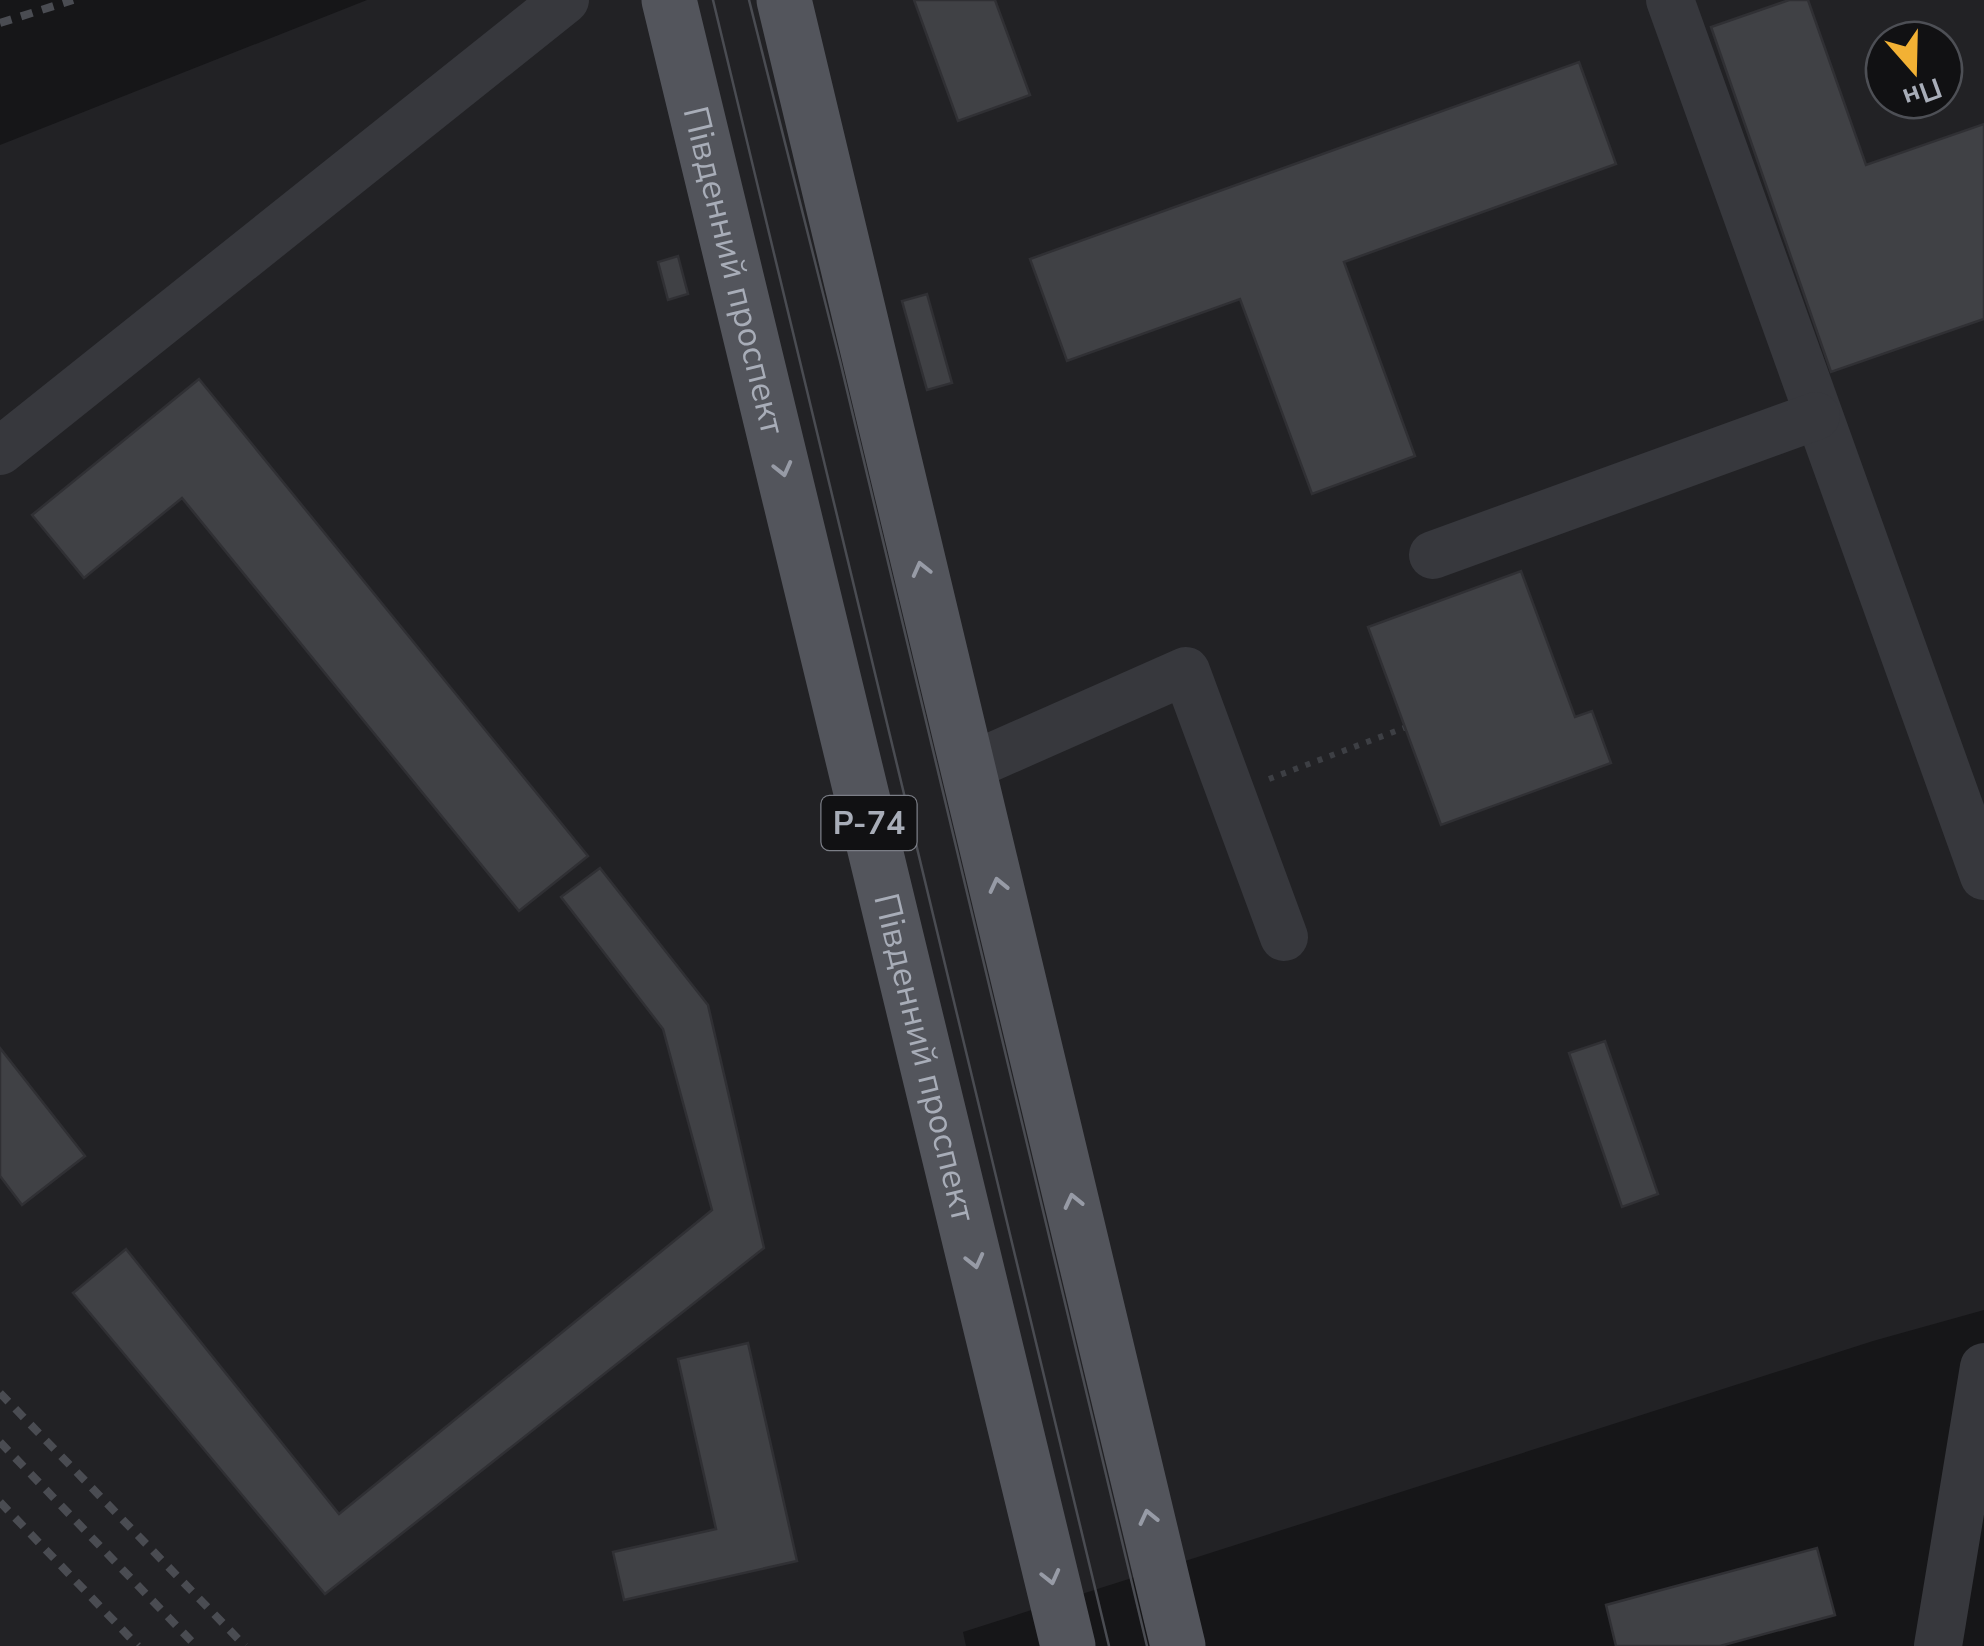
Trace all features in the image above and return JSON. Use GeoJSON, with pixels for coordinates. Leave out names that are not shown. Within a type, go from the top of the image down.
{"type":"FeatureCollection","features":[{"type":"Feature","properties":{"kind":"main road","name":"Південний проспект"},"geometry":{"type":"LineString","coordinates":[[668,0],[1068,1646]]}},
{"type":"Feature","properties":{"kind":"main road"},"geometry":{"type":"LineString","coordinates":[[784,0],[1178,1646]]}},
{"type":"Feature","properties":{"kind":"street"},"geometry":{"type":"LineString","coordinates":[[0,452],[565,0]]}},
{"type":"Feature","properties":{"kind":"street"},"geometry":{"type":"LineString","coordinates":[[1670,0],[1984,876]]}},
{"type":"Feature","properties":{"kind":"street"},"geometry":{"type":"LineString","coordinates":[[1433,555],[1816,416]]}},
{"type":"Feature","properties":{"kind":"street"},"geometry":{"type":"LineString","coordinates":[[970,767],[1186,671],[1284,938]]}},
{"type":"Feature","properties":{"kind":"street"},"geometry":{"type":"LineString","coordinates":[[1938,1646],[1984,1367]]}},
{"type":"Feature","properties":{"kind":"path"},"geometry":{"type":"LineString","coordinates":[[1231,794],[1404,728]]}},
{"type":"Feature","properties":{"kind":"shaded area"},"geometry":{"type":"Polygon","coordinates":[[[367,0],[1984,0],[1984,1310],[1873,1341],[963,1632],[966,1646],[0,1646],[0,145],[367,0]]]}},
{"type":"Feature","properties":{"kind":"building"},"geometry":{"type":"Polygon","coordinates":[[[914,0],[995,0],[1030,95],[958,121],[914,0]]]}},
{"type":"Feature","properties":{"kind":"building"},"geometry":{"type":"Polygon","coordinates":[[[1789,0],[1808,0],[1866,165],[1984,124],[1984,319],[1831,372],[1711,27],[1789,0]]]}},
{"type":"Feature","properties":{"kind":"building"},"geometry":{"type":"Polygon","coordinates":[[[1579,62],[1616,164],[1344,262],[1415,456],[1312,494],[1240,299],[1067,361],[1030,259],[1579,62]]]}},
{"type":"Feature","properties":{"kind":"building"},"geometry":{"type":"Polygon","coordinates":[[[678,256],[688,294],[668,300],[658,262],[678,256]]]}},
{"type":"Feature","properties":{"kind":"building"},"geometry":{"type":"Polygon","coordinates":[[[927,294],[952,383],[927,390],[902,301],[927,294]]]}},
{"type":"Feature","properties":{"kind":"building"},"geometry":{"type":"Polygon","coordinates":[[[199,379],[588,856],[519,911],[182,498],[84,578],[32,515],[199,379]]]}},
{"type":"Feature","properties":{"kind":"building"},"geometry":{"type":"Polygon","coordinates":[[[1521,571],[1575,717],[1592,711],[1611,763],[1441,825],[1368,627],[1521,571]]]}},
{"type":"Feature","properties":{"kind":"building"},"geometry":{"type":"Polygon","coordinates":[[[600,868],[708,1005],[764,1248],[325,1594],[73,1293],[126,1249],[339,1514],[712,1210],[663,1029],[561,897],[600,868]]]}},
{"type":"Feature","properties":{"kind":"building"},"geometry":{"type":"Polygon","coordinates":[[[1605,1041],[1658,1194],[1622,1207],[1569,1053],[1605,1041]]]}},
{"type":"Feature","properties":{"kind":"building"},"geometry":{"type":"Polygon","coordinates":[[[0,1048],[85,1156],[22,1205],[0,1176],[0,1048]]]}},
{"type":"Feature","properties":{"kind":"building"},"geometry":{"type":"Polygon","coordinates":[[[748,1343],[797,1561],[624,1600],[613,1552],[716,1529],[678,1359],[748,1343]]]}},
{"type":"Feature","properties":{"kind":"building"},"geometry":{"type":"Polygon","coordinates":[[[1817,1548],[1835,1615],[1720,1646],[1616,1646],[1606,1605],[1817,1548]]]}},
{"type":"Feature","properties":{"kind":"tram line"},"geometry":{"type":"LineString","coordinates":[[713,0],[1109,1646]]}},
{"type":"Feature","properties":{"kind":"tram line"},"geometry":{"type":"LineString","coordinates":[[749,0],[840,361],[1147,1646]]}},
{"type":"Feature","properties":{"kind":"railway"},"geometry":{"type":"LineString","coordinates":[[0,23],[73,0]]}},
{"type":"Feature","properties":{"kind":"railway"},"geometry":{"type":"LineString","coordinates":[[0,1393],[245,1646]]}},
{"type":"Feature","properties":{"kind":"railway"},"geometry":{"type":"LineString","coordinates":[[0,1442],[196,1646]]}},
{"type":"Feature","properties":{"kind":"railway"},"geometry":{"type":"LineString","coordinates":[[0,1502],[138,1646]]}}]}
